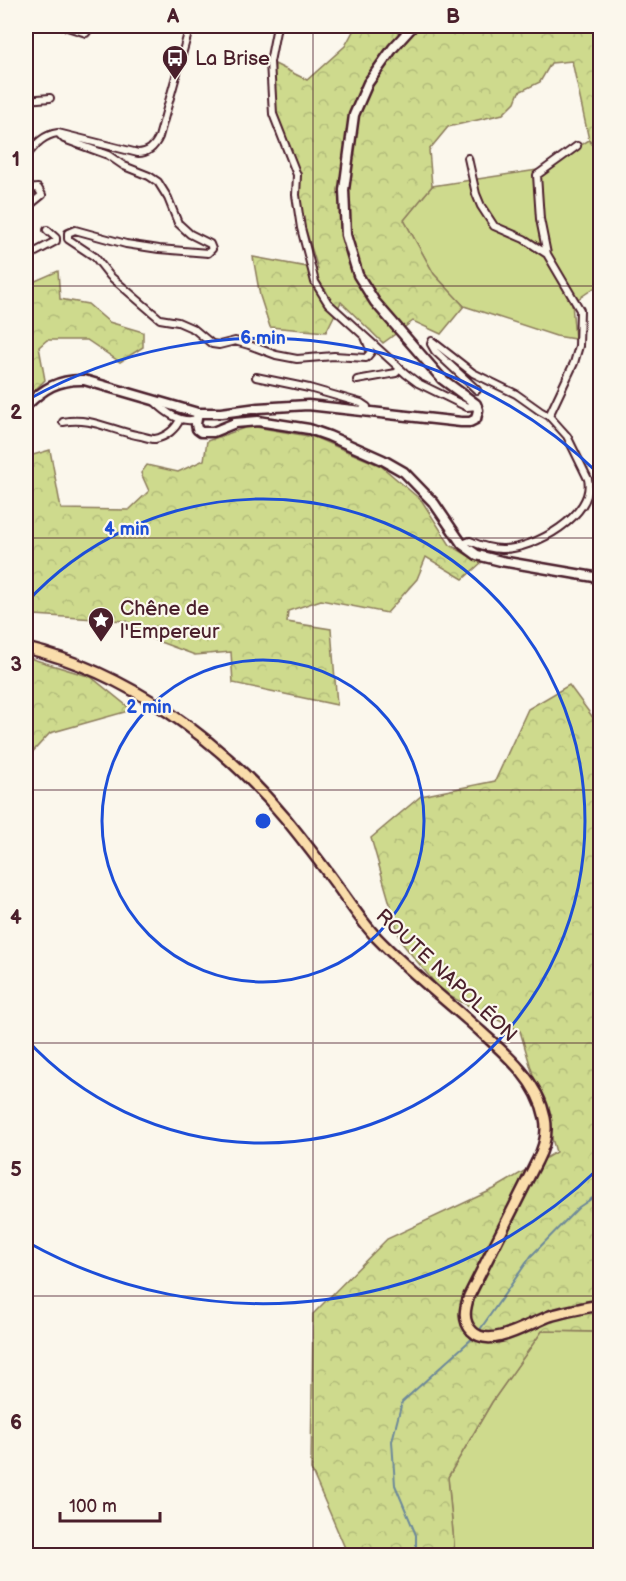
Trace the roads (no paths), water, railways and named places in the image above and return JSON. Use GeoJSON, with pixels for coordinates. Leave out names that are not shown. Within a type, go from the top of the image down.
{"type":"FeatureCollection","features":[{"type":"Feature","properties":{"kind":"main road"},"geometry":{"type":"LineString","coordinates":[[26,406],[50,386],[71,380],[96,383],[197,416],[258,408],[308,405],[470,422],[476,419],[478,406],[442,379],[375,302],[358,275],[346,236],[344,190],[354,115],[378,67],[413,26]]}},
{"type":"Feature","properties":{"kind":"main road"},"geometry":{"type":"LineString","coordinates":[[197,416],[197,429],[207,433],[247,421],[309,429],[383,460],[404,472],[421,488],[462,544],[477,555],[600,578]]}},
{"type":"Feature","properties":{"kind":"main road","name":"ROUTE NAPOLÉON"},"geometry":{"type":"LineString","coordinates":[[26,648],[67,659],[111,678],[162,708],[223,755],[285,818],[376,936],[501,1050],[527,1080],[545,1115],[545,1142],[469,1296],[465,1317],[469,1329],[479,1337],[495,1338],[549,1317],[600,1305]]}},
{"type":"Feature","properties":{"kind":"street"},"geometry":{"type":"LineString","coordinates":[[64,26],[86,33],[92,26]]}},
{"type":"Feature","properties":{"kind":"street"},"geometry":{"type":"LineString","coordinates":[[26,156],[48,134],[58,133],[138,153],[148,151],[156,144],[159,137],[190,26]]}},
{"type":"Feature","properties":{"kind":"street"},"geometry":{"type":"LineString","coordinates":[[277,26],[270,62],[271,98],[277,128],[297,175],[296,195],[308,259],[315,282],[328,303],[418,383],[467,407],[478,406]]}},
{"type":"Feature","properties":{"kind":"street"},"geometry":{"type":"LineString","coordinates":[[26,100],[50,98]]}},
{"type":"Feature","properties":{"kind":"street"},"geometry":{"type":"LineString","coordinates":[[58,133],[64,139],[108,155],[124,166],[158,182],[168,198],[178,223],[189,234],[210,244],[212,249],[208,253],[126,244],[75,230],[68,233],[68,239],[95,257],[110,276],[160,319],[178,322],[194,329],[212,344],[219,345],[235,341],[276,355],[297,359],[334,356],[366,358],[371,352],[366,337]]}},
{"type":"Feature","properties":{"kind":"street"},"geometry":{"type":"LineString","coordinates":[[549,416],[574,363],[579,346],[580,310],[547,254],[540,219],[537,175],[577,146]]}},
{"type":"Feature","properties":{"kind":"street"},"geometry":{"type":"LineString","coordinates":[[468,159],[476,194],[494,226],[524,239],[547,254]]}},
{"type":"Feature","properties":{"kind":"street"},"geometry":{"type":"LineString","coordinates":[[26,189],[38,188],[42,195],[26,208]]}},
{"type":"Feature","properties":{"kind":"street"},"geometry":{"type":"LineString","coordinates":[[26,257],[56,242],[56,238],[47,230]]}},
{"type":"Feature","properties":{"kind":"street"},"geometry":{"type":"LineString","coordinates":[[462,544],[470,541],[477,545],[502,549],[525,545],[548,536],[573,517],[583,506],[590,486],[567,436],[549,416],[516,394],[473,373],[432,341],[431,344],[435,351],[477,390]]}},
{"type":"Feature","properties":{"kind":"street"},"geometry":{"type":"LineString","coordinates":[[357,380],[396,373],[400,369]]}},
{"type":"Feature","properties":{"kind":"street"},"geometry":{"type":"LineString","coordinates":[[256,377],[309,388],[361,403],[367,407],[367,411]]}},
{"type":"Feature","properties":{"kind":"street"},"geometry":{"type":"LineString","coordinates":[[153,400],[180,419],[188,421],[197,416]]}},
{"type":"Feature","properties":{"kind":"street"},"geometry":{"type":"LineString","coordinates":[[63,422],[75,419],[154,439],[174,430],[180,419]]}},
{"type":"Feature","properties":{"kind":"waterway"},"geometry":{"type":"LineString","coordinates":[[479,1331],[531,1256],[579,1207],[600,1193]]}},
{"type":"Feature","properties":{"kind":"waterway"},"geometry":{"type":"LineString","coordinates":[[416,1556],[416,1535],[395,1485],[392,1441],[402,1402],[476,1335]]}},
{"type":"Feature","properties":{"kind":"place","name":"La Brise"},"geometry":{"type":"Point","coordinates":[175,81]}},
{"type":"Feature","properties":{"kind":"place","name":"Chêne de l'Empereur"},"geometry":{"type":"Point","coordinates":[101,643]}}]}
